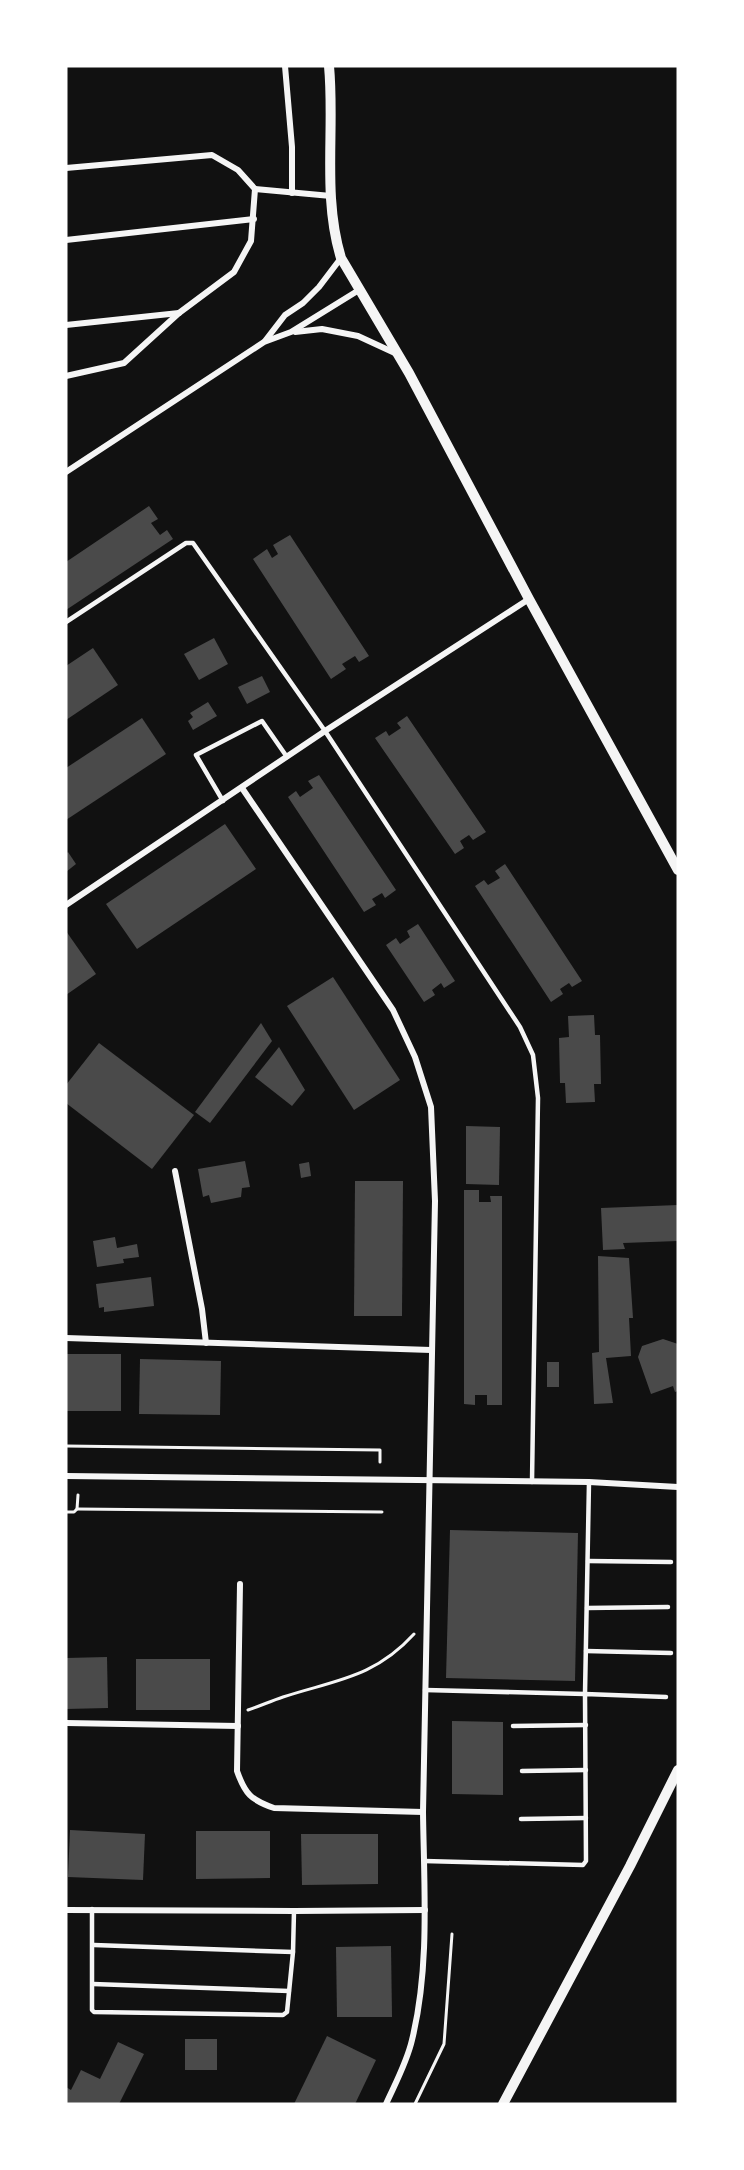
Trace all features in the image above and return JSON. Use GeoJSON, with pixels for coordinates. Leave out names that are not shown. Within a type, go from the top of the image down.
{"type":"FeatureCollection","features":[{"type":"Feature","properties":{"kind":"street"},"geometry":{"type":"LineString","coordinates":[[285,66],[292,147],[292,193]]}},
{"type":"Feature","properties":{"kind":"street"},"geometry":{"type":"LineString","coordinates":[[329,66],[331,196],[335,238],[341,258],[397,354],[678,870]]}},
{"type":"Feature","properties":{"kind":"street"},"geometry":{"type":"LineString","coordinates":[[66,168],[212,155],[238,170],[255,189],[331,196]]}},
{"type":"Feature","properties":{"kind":"street"},"geometry":{"type":"LineString","coordinates":[[66,376],[124,363],[179,313],[234,272],[251,241],[255,189]]}},
{"type":"Feature","properties":{"kind":"street"},"geometry":{"type":"LineString","coordinates":[[66,240],[254,219]]}},
{"type":"Feature","properties":{"kind":"street"},"geometry":{"type":"LineString","coordinates":[[264,342],[285,315],[303,303],[319,287],[341,258]]}},
{"type":"Feature","properties":{"kind":"street"},"geometry":{"type":"LineString","coordinates":[[66,472],[264,342],[291,332],[360,290]]}},
{"type":"Feature","properties":{"kind":"street"},"geometry":{"type":"LineString","coordinates":[[66,325],[179,313]]}},
{"type":"Feature","properties":{"kind":"street"},"geometry":{"type":"LineString","coordinates":[[291,332],[322,329],[358,336],[397,354]]}},
{"type":"Feature","properties":{"kind":"street"},"geometry":{"type":"LineString","coordinates":[[66,905],[325,731],[529,599]]}},
{"type":"Feature","properties":{"kind":"street"},"geometry":{"type":"LineString","coordinates":[[242,788],[393,1010],[415,1057],[431,1107],[435,1201],[430,1350],[423,1812],[425,1910],[421,1993],[412,2043],[386,2104]]}},
{"type":"Feature","properties":{"kind":"street"},"geometry":{"type":"LineString","coordinates":[[175,1172],[202,1310],[206,1343]]}},
{"type":"Feature","properties":{"kind":"street"},"geometry":{"type":"LineString","coordinates":[[66,1338],[430,1350]]}},
{"type":"Feature","properties":{"kind":"street"},"geometry":{"type":"LineString","coordinates":[[66,1476],[589,1482],[678,1487]]}},
{"type":"Feature","properties":{"kind":"street"},"geometry":{"type":"LineString","coordinates":[[240,1584],[237,1771],[248,1795],[259,1803],[274,1808],[423,1812]]}},
{"type":"Feature","properties":{"kind":"street"},"geometry":{"type":"LineString","coordinates":[[66,1723],[238,1726]]}},
{"type":"Feature","properties":{"kind":"street"},"geometry":{"type":"LineString","coordinates":[[503,2104],[630,1866],[678,1770]]}},
{"type":"Feature","properties":{"kind":"street"},"geometry":{"type":"LineString","coordinates":[[66,1910],[425,1910]]}},
{"type":"Feature","properties":{"kind":"lane"},"geometry":{"type":"LineString","coordinates":[[66,622],[186,543],[193,543],[325,731],[520,1027],[533,1055],[538,1098],[532,1482]]}},
{"type":"Feature","properties":{"kind":"lane"},"geometry":{"type":"LineString","coordinates":[[223,801],[196,755],[261,721],[287,757]]}},
{"type":"Feature","properties":{"kind":"lane"},"geometry":{"type":"LineString","coordinates":[[424,1861],[583,1865],[586,1861],[585,1694],[589,1482]]}},
{"type":"Feature","properties":{"kind":"lane"},"geometry":{"type":"LineString","coordinates":[[588,1561],[671,1562]]}},
{"type":"Feature","properties":{"kind":"lane"},"geometry":{"type":"LineString","coordinates":[[587,1608],[668,1607]]}},
{"type":"Feature","properties":{"kind":"lane"},"geometry":{"type":"LineString","coordinates":[[586,1652],[671,1653]]}},
{"type":"Feature","properties":{"kind":"lane"},"geometry":{"type":"LineString","coordinates":[[425,1690],[666,1697]]}},
{"type":"Feature","properties":{"kind":"lane"},"geometry":{"type":"LineString","coordinates":[[513,1726],[586,1725]]}},
{"type":"Feature","properties":{"kind":"lane"},"geometry":{"type":"LineString","coordinates":[[522,1771],[586,1770]]}},
{"type":"Feature","properties":{"kind":"lane"},"geometry":{"type":"LineString","coordinates":[[521,1819],[586,1818]]}},
{"type":"Feature","properties":{"kind":"lane"},"geometry":{"type":"LineString","coordinates":[[92,1909],[94,1945],[92,2010],[94,2012],[283,2015],[287,2012],[293,1952],[294,1911]]}},
{"type":"Feature","properties":{"kind":"lane"},"geometry":{"type":"LineString","coordinates":[[94,1945],[293,1952]]}},
{"type":"Feature","properties":{"kind":"lane"},"geometry":{"type":"LineString","coordinates":[[93,1984],[289,1991]]}},
{"type":"Feature","properties":{"kind":"path"},"geometry":{"type":"LineString","coordinates":[[309,1441],[309,1449]]}},
{"type":"Feature","properties":{"kind":"path"},"geometry":{"type":"LineString","coordinates":[[66,1446],[380,1450],[380,1462]]}},
{"type":"Feature","properties":{"kind":"path"},"geometry":{"type":"LineString","coordinates":[[77,1509],[78,1495]]}},
{"type":"Feature","properties":{"kind":"path"},"geometry":{"type":"LineString","coordinates":[[66,1512],[74,1512],[77,1509],[382,1512]]}},
{"type":"Feature","properties":{"kind":"path"},"geometry":{"type":"LineString","coordinates":[[238,1714],[283,1697],[352,1678],[370,1670],[408,1641],[427,1619]]}},
{"type":"Feature","properties":{"kind":"path"},"geometry":{"type":"LineString","coordinates":[[415,2104],[444,2044],[452,1934]]}},
{"type":"Feature","properties":{"kind":"building"},"geometry":{"type":"Polygon","coordinates":[[[149,506],[158,519],[151,523],[160,535],[167,530],[173,539],[66,610],[66,562],[149,506]]]}},
{"type":"Feature","properties":{"kind":"building"},"geometry":{"type":"Polygon","coordinates":[[[290,535],[369,656],[359,662],[355,656],[342,664],[346,669],[331,679],[253,559],[267,549],[272,558],[278,554],[273,545],[290,535]]]}},
{"type":"Feature","properties":{"kind":"building"},"geometry":{"type":"Polygon","coordinates":[[[214,638],[228,664],[199,680],[184,654],[214,638]]]}},
{"type":"Feature","properties":{"kind":"building"},"geometry":{"type":"Polygon","coordinates":[[[93,648],[118,685],[66,720],[66,666],[93,648]]]}},
{"type":"Feature","properties":{"kind":"building"},"geometry":{"type":"Polygon","coordinates":[[[262,676],[270,692],[247,704],[238,687],[262,676]]]}},
{"type":"Feature","properties":{"kind":"building"},"geometry":{"type":"Polygon","coordinates":[[[208,702],[217,716],[193,730],[188,721],[193,717],[190,713],[208,702]]]}},
{"type":"Feature","properties":{"kind":"building"},"geometry":{"type":"Polygon","coordinates":[[[407,716],[486,832],[473,840],[469,835],[460,841],[464,848],[455,854],[375,738],[386,731],[389,736],[401,728],[397,723],[407,716]]]}},
{"type":"Feature","properties":{"kind":"building"},"geometry":{"type":"Polygon","coordinates":[[[142,718],[166,754],[66,820],[66,768],[142,718]]]}},
{"type":"Feature","properties":{"kind":"building"},"geometry":{"type":"Polygon","coordinates":[[[319,775],[396,890],[385,898],[382,893],[372,899],[376,905],[364,912],[288,797],[296,791],[300,797],[313,788],[308,781],[319,775]]]}},
{"type":"Feature","properties":{"kind":"building"},"geometry":{"type":"Polygon","coordinates":[[[225,824],[256,869],[137,949],[106,904],[225,824]]]}},
{"type":"Feature","properties":{"kind":"building"},"geometry":{"type":"Polygon","coordinates":[[[68,852],[76,864],[66,872],[66,854],[68,852]]]}},
{"type":"Feature","properties":{"kind":"building"},"geometry":{"type":"Polygon","coordinates":[[[505,864],[582,981],[572,987],[569,983],[560,989],[563,994],[551,1002],[475,886],[484,880],[488,885],[500,878],[495,871],[505,864]]]}},
{"type":"Feature","properties":{"kind":"building"},"geometry":{"type":"Polygon","coordinates":[[[418,924],[455,981],[444,988],[441,983],[432,990],[435,995],[424,1002],[386,945],[396,938],[400,944],[410,937],[407,931],[418,924]]]}},
{"type":"Feature","properties":{"kind":"building"},"geometry":{"type":"Polygon","coordinates":[[[66,931],[96,974],[66,995],[66,931]]]}},
{"type":"Feature","properties":{"kind":"building"},"geometry":{"type":"Polygon","coordinates":[[[333,977],[400,1080],[354,1110],[287,1006],[333,977]]]}},
{"type":"Feature","properties":{"kind":"building"},"geometry":{"type":"Polygon","coordinates":[[[594,1015],[595,1035],[600,1035],[601,1084],[594,1084],[595,1102],[566,1103],[565,1083],[560,1083],[559,1038],[569,1037],[568,1016],[594,1015]]]}},
{"type":"Feature","properties":{"kind":"building"},"geometry":{"type":"Polygon","coordinates":[[[261,1023],[272,1041],[210,1123],[195,1112],[261,1023]]]}},
{"type":"Feature","properties":{"kind":"building"},"geometry":{"type":"Polygon","coordinates":[[[99,1043],[194,1115],[152,1169],[66,1103],[66,1085],[99,1043]]]}},
{"type":"Feature","properties":{"kind":"building"},"geometry":{"type":"Polygon","coordinates":[[[279,1047],[305,1090],[292,1106],[255,1077],[279,1047]]]}},
{"type":"Feature","properties":{"kind":"building"},"geometry":{"type":"Polygon","coordinates":[[[466,1126],[500,1127],[499,1185],[466,1184],[466,1126]]]}},
{"type":"Feature","properties":{"kind":"building"},"geometry":{"type":"Polygon","coordinates":[[[245,1161],[250,1187],[242,1188],[241,1197],[211,1203],[209,1195],[203,1197],[198,1169],[245,1161]]]}},
{"type":"Feature","properties":{"kind":"building"},"geometry":{"type":"Polygon","coordinates":[[[309,1162],[311,1176],[301,1178],[299,1164],[309,1162]]]}},
{"type":"Feature","properties":{"kind":"building"},"geometry":{"type":"Polygon","coordinates":[[[355,1181],[403,1181],[402,1316],[354,1316],[355,1181]]]}},
{"type":"Feature","properties":{"kind":"building"},"geometry":{"type":"Polygon","coordinates":[[[464,1190],[479,1190],[479,1202],[491,1202],[490,1196],[502,1196],[502,1405],[487,1405],[487,1395],[475,1395],[475,1405],[464,1404],[464,1190]]]}},
{"type":"Feature","properties":{"kind":"building"},"geometry":{"type":"Polygon","coordinates":[[[678,1205],[678,1241],[623,1243],[625,1249],[603,1250],[601,1208],[678,1205]]]}},
{"type":"Feature","properties":{"kind":"building"},"geometry":{"type":"Polygon","coordinates":[[[115,1237],[117,1248],[137,1244],[139,1257],[123,1259],[124,1263],[97,1267],[93,1241],[115,1237]]]}},
{"type":"Feature","properties":{"kind":"building"},"geometry":{"type":"Polygon","coordinates":[[[598,1256],[629,1258],[633,1318],[629,1318],[631,1356],[606,1358],[613,1403],[594,1404],[592,1353],[599,1352],[598,1256]]]}},
{"type":"Feature","properties":{"kind":"building"},"geometry":{"type":"Polygon","coordinates":[[[151,1277],[154,1306],[104,1312],[104,1307],[99,1308],[96,1284],[151,1277]]]}},
{"type":"Feature","properties":{"kind":"building"},"geometry":{"type":"Polygon","coordinates":[[[663,1339],[678,1344],[678,1391],[675,1392],[673,1386],[651,1394],[638,1357],[642,1346],[663,1339]]]}},
{"type":"Feature","properties":{"kind":"building"},"geometry":{"type":"Polygon","coordinates":[[[66,1354],[121,1354],[121,1411],[66,1411],[66,1354]]]}},
{"type":"Feature","properties":{"kind":"building"},"geometry":{"type":"Polygon","coordinates":[[[140,1359],[221,1361],[220,1415],[139,1414],[140,1359]]]}},
{"type":"Feature","properties":{"kind":"building"},"geometry":{"type":"Polygon","coordinates":[[[547,1362],[559,1362],[559,1387],[547,1387],[547,1362]]]}},
{"type":"Feature","properties":{"kind":"building"},"geometry":{"type":"Polygon","coordinates":[[[450,1530],[578,1533],[575,1681],[446,1678],[450,1530]]]}},
{"type":"Feature","properties":{"kind":"building"},"geometry":{"type":"Polygon","coordinates":[[[107,1657],[108,1708],[66,1709],[66,1658],[107,1657]]]}},
{"type":"Feature","properties":{"kind":"building"},"geometry":{"type":"Polygon","coordinates":[[[136,1659],[210,1659],[210,1710],[136,1710],[136,1659]]]}},
{"type":"Feature","properties":{"kind":"building"},"geometry":{"type":"Polygon","coordinates":[[[452,1721],[503,1722],[503,1795],[452,1794],[452,1721]]]}},
{"type":"Feature","properties":{"kind":"building"},"geometry":{"type":"Polygon","coordinates":[[[70,1830],[145,1834],[143,1880],[68,1877],[70,1830]]]}},
{"type":"Feature","properties":{"kind":"building"},"geometry":{"type":"Polygon","coordinates":[[[196,1831],[270,1831],[270,1878],[196,1879],[196,1831]]]}},
{"type":"Feature","properties":{"kind":"building"},"geometry":{"type":"Polygon","coordinates":[[[301,1834],[378,1834],[378,1884],[302,1885],[301,1834]]]}},
{"type":"Feature","properties":{"kind":"building"},"geometry":{"type":"Polygon","coordinates":[[[391,1946],[392,2017],[337,2017],[336,1947],[391,1946]]]}},
{"type":"Feature","properties":{"kind":"building"},"geometry":{"type":"Polygon","coordinates":[[[327,2036],[376,2060],[355,2104],[294,2104],[327,2036]]]}},
{"type":"Feature","properties":{"kind":"building"},"geometry":{"type":"Polygon","coordinates":[[[185,2039],[217,2039],[217,2070],[185,2070],[185,2039]]]}},
{"type":"Feature","properties":{"kind":"building"},"geometry":{"type":"Polygon","coordinates":[[[118,2042],[144,2054],[119,2104],[66,2104],[66,2087],[71,2090],[81,2070],[100,2079],[118,2042]]]}}]}
